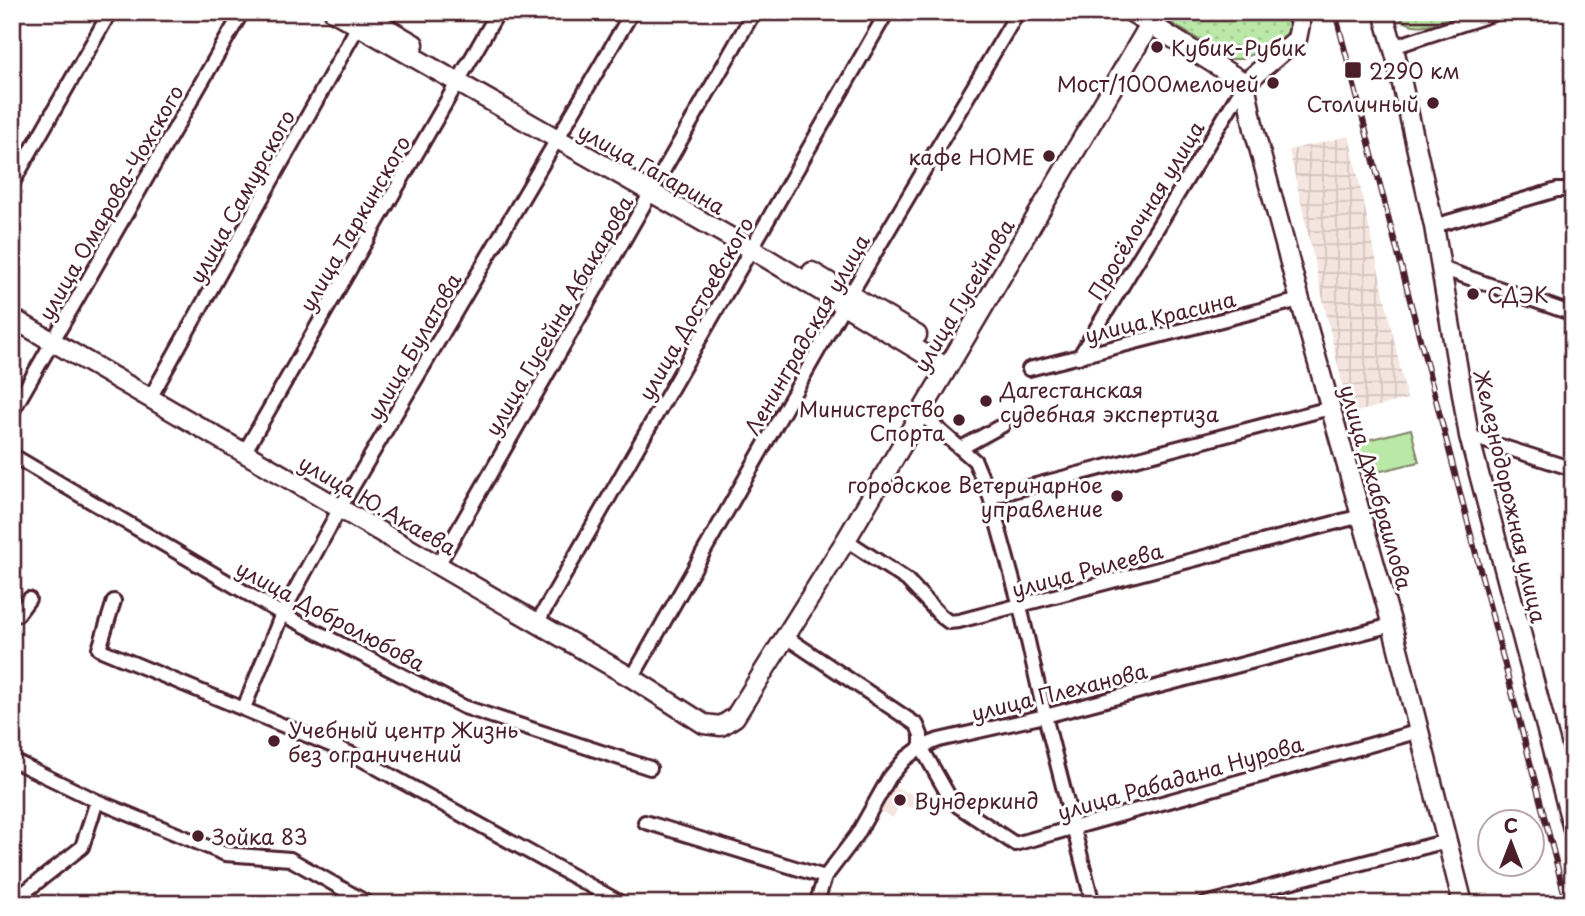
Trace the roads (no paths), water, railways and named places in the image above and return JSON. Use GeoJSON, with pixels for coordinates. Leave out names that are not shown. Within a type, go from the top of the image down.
{"type":"FeatureCollection","features":[{"type":"Feature","properties":{"kind":"main road","name":"улица Гагарина"},"geometry":{"type":"LineString","coordinates":[[334,12],[362,16],[460,77],[754,244],[949,362]]}},
{"type":"Feature","properties":{"kind":"main road"},"geometry":{"type":"LineString","coordinates":[[1131,12],[1245,83],[1297,38],[1298,18]]}},
{"type":"Feature","properties":{"kind":"main road","name":"Железнодорожная улица"},"geometry":{"type":"LineString","coordinates":[[1382,12],[1393,47],[1434,226],[1469,436],[1573,829]]}},
{"type":"Feature","properties":{"kind":"main road","name":"улица Гусейнова"},"geometry":{"type":"LineString","coordinates":[[721,726],[735,717],[846,540],[1150,24]]}},
{"type":"Feature","properties":{"kind":"main road","name":"улица Джабраилова"},"geometry":{"type":"LineString","coordinates":[[1245,83],[1254,129],[1392,625],[1463,904]]}},
{"type":"Feature","properties":{"kind":"main road","name":"улица Ю.Акаева"},"geometry":{"type":"LineString","coordinates":[[12,318],[632,678],[704,724],[721,726]]}},
{"type":"Feature","properties":{"kind":"street"},"geometry":{"type":"LineString","coordinates":[[12,184],[110,12]]}},
{"type":"Feature","properties":{"kind":"street","name":"улица Омарова-Чохского"},"geometry":{"type":"LineString","coordinates":[[12,412],[242,12]]}},
{"type":"Feature","properties":{"kind":"street","name":"улица Таркинского"},"geometry":{"type":"LineString","coordinates":[[244,453],[498,12]]}},
{"type":"Feature","properties":{"kind":"street","name":"улица Булатова"},"geometry":{"type":"LineString","coordinates":[[244,708],[282,614],[340,509],[632,12]]}},
{"type":"Feature","properties":{"kind":"street","name":"улица Гусейна Абакарова"},"geometry":{"type":"LineString","coordinates":[[438,565],[754,12]]}},
{"type":"Feature","properties":{"kind":"street","name":"улица Достоевского"},"geometry":{"type":"LineString","coordinates":[[537,623],[887,12]]}},
{"type":"Feature","properties":{"kind":"street","name":"Ленинградская улица"},"geometry":{"type":"LineString","coordinates":[[632,678],[847,300],[1018,12]]}},
{"type":"Feature","properties":{"kind":"street"},"geometry":{"type":"LineString","coordinates":[[1393,47],[1499,12]]}},
{"type":"Feature","properties":{"kind":"street","name":"улица Самурского"},"geometry":{"type":"LineString","coordinates":[[150,398],[362,16]]}},
{"type":"Feature","properties":{"kind":"street","name":"Просёлочная улица"},"geometry":{"type":"LineString","coordinates":[[1079,357],[1245,83]]}},
{"type":"Feature","properties":{"kind":"street"},"geometry":{"type":"LineString","coordinates":[[1434,226],[1557,190],[1573,190]]}},
{"type":"Feature","properties":{"kind":"street"},"geometry":{"type":"LineString","coordinates":[[1441,268],[1573,314]]}},
{"type":"Feature","properties":{"kind":"street","name":"улица Красина"},"geometry":{"type":"LineString","coordinates":[[1029,369],[1300,300]]}},
{"type":"Feature","properties":{"kind":"street"},"geometry":{"type":"LineString","coordinates":[[990,497],[1330,408]]}},
{"type":"Feature","properties":{"kind":"street"},"geometry":{"type":"LineString","coordinates":[[920,413],[975,461],[990,497],[1020,606],[1093,904]]}},
{"type":"Feature","properties":{"kind":"street"},"geometry":{"type":"LineString","coordinates":[[961,449],[1003,425]]}},
{"type":"Feature","properties":{"kind":"street"},"geometry":{"type":"LineString","coordinates":[[1469,436],[1573,469]]}},
{"type":"Feature","properties":{"kind":"street","name":"улица Добролюбова"},"geometry":{"type":"LineString","coordinates":[[12,455],[282,614],[464,706],[650,768]]}},
{"type":"Feature","properties":{"kind":"street","name":"улица Рылеева"},"geometry":{"type":"LineString","coordinates":[[846,540],[907,580],[949,622],[1020,606],[1361,516]]}},
{"type":"Feature","properties":{"kind":"street"},"geometry":{"type":"LineString","coordinates":[[12,616],[18,614],[29,599]]}},
{"type":"Feature","properties":{"kind":"street"},"geometry":{"type":"LineString","coordinates":[[114,601],[99,649],[352,754],[623,904]]}},
{"type":"Feature","properties":{"kind":"street","name":"улица Плеханова"},"geometry":{"type":"LineString","coordinates":[[816,904],[825,877],[857,835],[889,778],[905,759],[921,747],[939,740],[1045,716],[1392,625]]}},
{"type":"Feature","properties":{"kind":"street","name":"улица Рабадана Нурова"},"geometry":{"type":"LineString","coordinates":[[786,637],[917,725],[921,735],[921,747],[950,798],[1015,844],[1420,731]]}},
{"type":"Feature","properties":{"kind":"street"},"geometry":{"type":"LineString","coordinates":[[12,760],[97,801],[225,854],[290,859],[369,904]]}},
{"type":"Feature","properties":{"kind":"street"},"geometry":{"type":"LineString","coordinates":[[16,896],[82,847],[97,801]]}},
{"type":"Feature","properties":{"kind":"street"},"geometry":{"type":"LineString","coordinates":[[645,822],[825,877]]}},
{"type":"Feature","properties":{"kind":"street"},"geometry":{"type":"LineString","coordinates":[[1205,904],[1447,841]]}},
{"type":"Feature","properties":{"kind":"street"},"geometry":{"type":"LineString","coordinates":[[16,896],[37,904]]}},
{"type":"Feature","properties":{"kind":"railway"},"geometry":{"type":"LineString","coordinates":[[1335,12],[1567,904]]}},
{"type":"Feature","properties":{"kind":"place","name":"Кубик-Рубик"},"geometry":{"type":"Point","coordinates":[1157,47]}},
{"type":"Feature","properties":{"kind":"place","name":"2290 км"},"geometry":{"type":"Point","coordinates":[1353,70]}},
{"type":"Feature","properties":{"kind":"place","name":"Мост/1000мелочей"},"geometry":{"type":"Point","coordinates":[1273,83]}},
{"type":"Feature","properties":{"kind":"place","name":"Столичный"},"geometry":{"type":"Point","coordinates":[1433,103]}},
{"type":"Feature","properties":{"kind":"place","name":"кафе HOME"},"geometry":{"type":"Point","coordinates":[1049,156]}},
{"type":"Feature","properties":{"kind":"place","name":"СДЭК"},"geometry":{"type":"Point","coordinates":[1473,294]}},
{"type":"Feature","properties":{"kind":"place","name":"Дагестанская судебная экспертиза"},"geometry":{"type":"Point","coordinates":[986,401]}},
{"type":"Feature","properties":{"kind":"place","name":"Министерство Спорта"},"geometry":{"type":"Point","coordinates":[959,420]}},
{"type":"Feature","properties":{"kind":"place","name":"городское Ветеринарное управление"},"geometry":{"type":"Point","coordinates":[1117,496]}},
{"type":"Feature","properties":{"kind":"place","name":"Учебный центр Жизнь без ограничений"},"geometry":{"type":"Point","coordinates":[274,741]}},
{"type":"Feature","properties":{"kind":"place","name":"Вундеркинд"},"geometry":{"type":"Point","coordinates":[900,800]}},
{"type":"Feature","properties":{"kind":"place","name":"Зойка 83"},"geometry":{"type":"Point","coordinates":[198,836]}}]}
